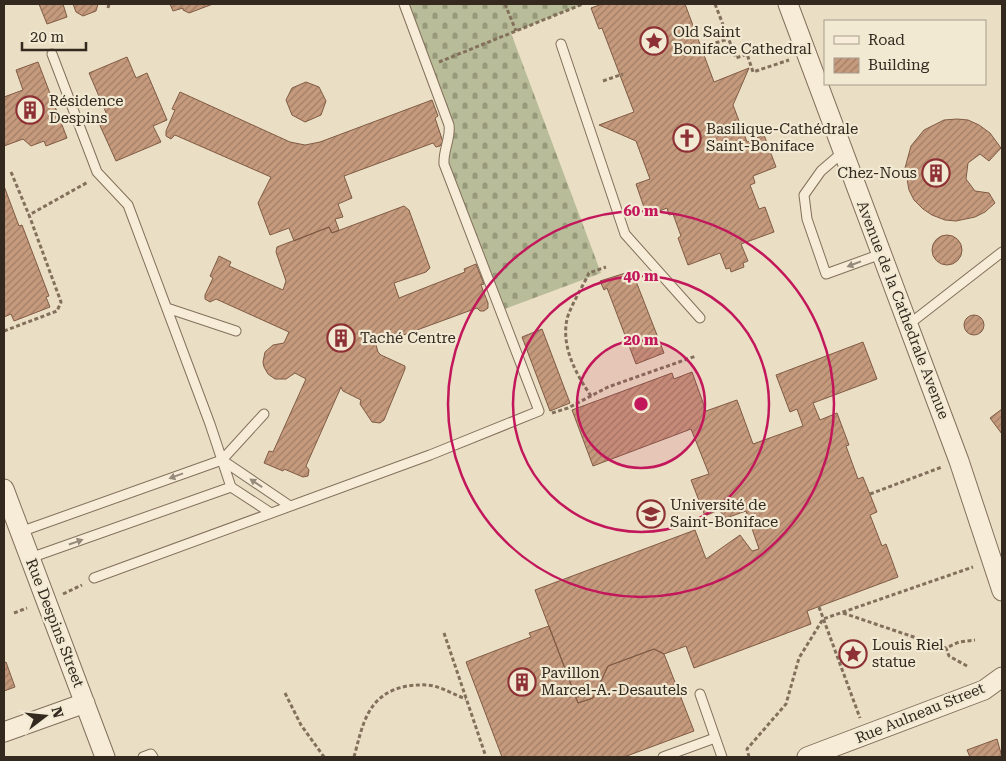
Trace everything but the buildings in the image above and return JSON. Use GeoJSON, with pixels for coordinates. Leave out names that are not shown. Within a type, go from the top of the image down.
{"type":"FeatureCollection","features":[{"type":"Feature","properties":{"kind":"street","name":"Avenue de la Cathedrale Avenue"},"geometry":{"type":"LineString","coordinates":[[788,4],[959,461],[1002,591]]}},
{"type":"Feature","properties":{"kind":"street","name":"Rue Despins Street"},"geometry":{"type":"LineString","coordinates":[[4,489],[106,757]]}},
{"type":"Feature","properties":{"kind":"street","name":"Rue Aulneau Street"},"geometry":{"type":"LineString","coordinates":[[807,757],[984,690],[1002,677]]}},
{"type":"Feature","properties":{"kind":"street"},"geometry":{"type":"LineString","coordinates":[[4,732],[85,703]]}},
{"type":"Feature","properties":{"kind":"lane"},"geometry":{"type":"LineString","coordinates":[[94,578],[430,454],[539,411],[502,310],[444,164],[450,132],[428,66],[404,4]]}},
{"type":"Feature","properties":{"kind":"lane"},"geometry":{"type":"LineString","coordinates":[[561,44],[625,234],[700,318]]}},
{"type":"Feature","properties":{"kind":"lane"},"geometry":{"type":"LineString","coordinates":[[52,54],[97,172],[128,205],[231,487],[272,513]]}},
{"type":"Feature","properties":{"kind":"lane"},"geometry":{"type":"LineString","coordinates":[[843,152],[821,171],[804,195],[807,219],[826,274],[881,254]]}},
{"type":"Feature","properties":{"kind":"lane"},"geometry":{"type":"LineString","coordinates":[[908,325],[1002,252]]}},
{"type":"Feature","properties":{"kind":"lane"},"geometry":{"type":"LineString","coordinates":[[167,308],[236,332]]}},
{"type":"Feature","properties":{"kind":"lane"},"geometry":{"type":"LineString","coordinates":[[20,532],[222,460],[264,414]]}},
{"type":"Feature","properties":{"kind":"lane"},"geometry":{"type":"LineString","coordinates":[[222,460],[290,506]]}},
{"type":"Feature","properties":{"kind":"lane"},"geometry":{"type":"LineString","coordinates":[[30,558],[231,487]]}},
{"type":"Feature","properties":{"kind":"lane"},"geometry":{"type":"LineString","coordinates":[[700,694],[722,757]]}},
{"type":"Feature","properties":{"kind":"lane"},"geometry":{"type":"LineString","coordinates":[[663,757],[716,738]]}},
{"type":"Feature","properties":{"kind":"lane"},"geometry":{"type":"LineString","coordinates":[[143,757],[151,754],[153,757]]}},
{"type":"Feature","properties":{"kind":"path"},"geometry":{"type":"LineString","coordinates":[[506,4],[516,31]]}},
{"type":"Feature","properties":{"kind":"path"},"geometry":{"type":"LineString","coordinates":[[428,66],[583,4]]}},
{"type":"Feature","properties":{"kind":"path"},"geometry":{"type":"LineString","coordinates":[[715,4],[736,58],[747,54],[753,72],[806,53]]}},
{"type":"Feature","properties":{"kind":"path"},"geometry":{"type":"LineString","coordinates":[[698,49],[728,39]]}},
{"type":"Feature","properties":{"kind":"path"},"geometry":{"type":"LineString","coordinates":[[603,81],[623,74]]}},
{"type":"Feature","properties":{"kind":"path"},"geometry":{"type":"LineString","coordinates":[[4,331],[57,311],[61,302],[11,172]]}},
{"type":"Feature","properties":{"kind":"path"},"geometry":{"type":"LineString","coordinates":[[29,216],[100,175]]}},
{"type":"Feature","properties":{"kind":"path"},"geometry":{"type":"LineString","coordinates":[[591,396],[577,376],[566,345],[567,319],[590,273],[606,267]]}},
{"type":"Feature","properties":{"kind":"path"},"geometry":{"type":"LineString","coordinates":[[539,411],[552,414],[608,387],[696,356]]}},
{"type":"Feature","properties":{"kind":"path"},"geometry":{"type":"LineString","coordinates":[[870,494],[959,461]]}},
{"type":"Feature","properties":{"kind":"path"},"geometry":{"type":"LineString","coordinates":[[750,757],[747,749],[786,704],[799,658],[823,619],[993,560]]}},
{"type":"Feature","properties":{"kind":"path"},"geometry":{"type":"LineString","coordinates":[[819,607],[866,735]]}},
{"type":"Feature","properties":{"kind":"path"},"geometry":{"type":"LineString","coordinates":[[842,613],[946,648],[959,642],[975,640]]}},
{"type":"Feature","properties":{"kind":"path"},"geometry":{"type":"LineString","coordinates":[[444,634],[486,757]]}},
{"type":"Feature","properties":{"kind":"path"},"geometry":{"type":"LineString","coordinates":[[946,648],[949,656],[967,666]]}},
{"type":"Feature","properties":{"kind":"path"},"geometry":{"type":"LineString","coordinates":[[354,757],[362,728],[380,696],[396,688],[418,684],[435,686],[466,699]]}},
{"type":"Feature","properties":{"kind":"path"},"geometry":{"type":"LineString","coordinates":[[285,693],[300,725],[324,757]]}},
{"type":"Feature","properties":{"kind":"green space"},"geometry":{"type":"Polygon","coordinates":[[[404,4],[583,4],[511,33],[601,273],[502,310],[444,164],[450,132],[404,4]]]}},
{"type":"Feature","properties":{"kind":"place","name":"Old Saint Boniface Cathedral"},"geometry":{"type":"Point","coordinates":[654,41]}},
{"type":"Feature","properties":{"kind":"place","name":"Résidence Despins"},"geometry":{"type":"Point","coordinates":[30,110]}},
{"type":"Feature","properties":{"kind":"place","name":"Basilique-Cathédrale Saint-Boniface"},"geometry":{"type":"Point","coordinates":[687,138]}},
{"type":"Feature","properties":{"kind":"place","name":"Chez-Nous"},"geometry":{"type":"Point","coordinates":[936,173]}},
{"type":"Feature","properties":{"kind":"place","name":"Taché Centre"},"geometry":{"type":"Point","coordinates":[341,338]}},
{"type":"Feature","properties":{"kind":"place","name":"Université de Saint-Boniface"},"geometry":{"type":"Point","coordinates":[651,514]}},
{"type":"Feature","properties":{"kind":"place","name":"Louis Riel statue"},"geometry":{"type":"Point","coordinates":[853,654]}},
{"type":"Feature","properties":{"kind":"place","name":"Pavillon Marcel-A.-Desautels"},"geometry":{"type":"Point","coordinates":[522,682]}}]}
